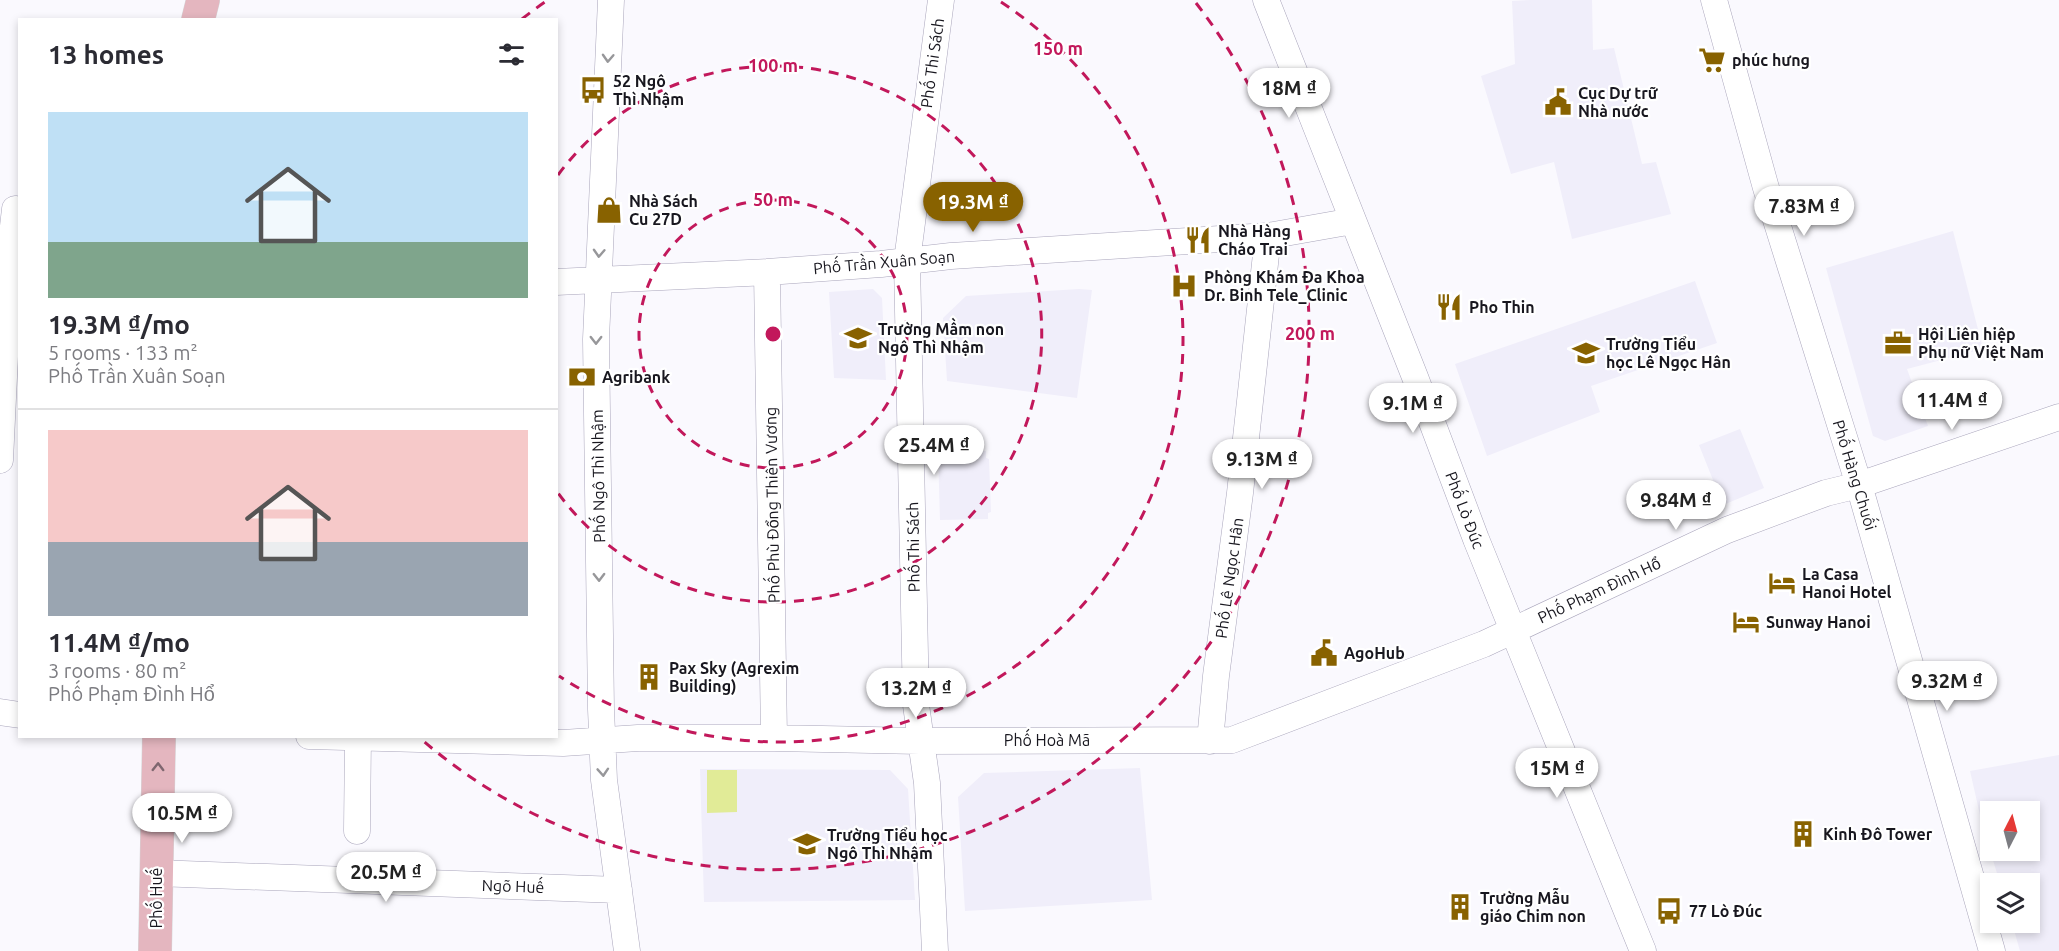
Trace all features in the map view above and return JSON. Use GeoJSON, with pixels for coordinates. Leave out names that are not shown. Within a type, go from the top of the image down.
{"type":"FeatureCollection","features":[{"type":"Feature","properties":{"kind":"main road"},"geometry":{"type":"LineString","coordinates":[[198,18],[203,0]]}},
{"type":"Feature","properties":{"kind":"main road","name":"Phố Huế"},"geometry":{"type":"LineString","coordinates":[[155,951],[159,738]]}},
{"type":"Feature","properties":{"kind":"street","name":"Phố Ngô Thì Nhậm"},"geometry":{"type":"LineString","coordinates":[[611,0],[596,339],[602,741],[604,780],[627,951]]}},
{"type":"Feature","properties":{"kind":"street","name":"Phố Thi Sách"},"geometry":{"type":"LineString","coordinates":[[935,951],[927,783],[916,695],[907,261],[941,0]]}},
{"type":"Feature","properties":{"kind":"street","name":"Phố Lò Đúc"},"geometry":{"type":"LineString","coordinates":[[1266,0],[1513,631],[1643,951]]}},
{"type":"Feature","properties":{"kind":"street","name":"Phố Hàng Chuối"},"geometry":{"type":"LineString","coordinates":[[1714,0],[1766,188],[1859,485],[1992,951]]}},
{"type":"Feature","properties":{"kind":"street"},"geometry":{"type":"LineString","coordinates":[[0,460],[11,209]]}},
{"type":"Feature","properties":{"kind":"street","name":"Phố Trần Xuân Soạn"},"geometry":{"type":"LineString","coordinates":[[558,282],[598,282],[767,272],[951,256],[1268,236],[1353,221]]}},
{"type":"Feature","properties":{"kind":"street","name":"Phố Lê Ngọc Hân"},"geometry":{"type":"LineString","coordinates":[[1210,741],[1216,676],[1239,505],[1268,236]]}},
{"type":"Feature","properties":{"kind":"street","name":"Phố Phù Đổng Thiên Vương"},"geometry":{"type":"LineString","coordinates":[[767,272],[774,738]]}},
{"type":"Feature","properties":{"kind":"street","name":"Phố Phạm Đình Hổ"},"geometry":{"type":"LineString","coordinates":[[1513,631],[1727,530],[1826,494],[1859,485],[2059,417]]}},
{"type":"Feature","properties":{"kind":"street","name":"Phố Hoà Mã"},"geometry":{"type":"LineString","coordinates":[[404,738],[563,743],[638,738],[920,741],[1232,740],[1250,735],[1513,631]]}},
{"type":"Feature","properties":{"kind":"street"},"geometry":{"type":"LineString","coordinates":[[0,712],[18,715]]}},
{"type":"Feature","properties":{"kind":"street"},"geometry":{"type":"LineString","coordinates":[[357,831],[358,738]]}},
{"type":"Feature","properties":{"kind":"street","name":"Ngõ Huế"},"geometry":{"type":"LineString","coordinates":[[156,873],[619,890]]}},
{"type":"Feature","properties":{"kind":"shaded area","name":"Cục Dự trữ Nhà nước"},"geometry":{"type":"Polygon","coordinates":[[[1592,0],[1593,50],[1614,48],[1642,164],[1656,162],[1671,214],[1572,239],[1554,162],[1511,174],[1481,76],[1515,64],[1512,1],[1592,0]]]}},
{"type":"Feature","properties":{"kind":"shaded area"},"geometry":{"type":"Polygon","coordinates":[[[1953,231],[1983,349],[1907,369],[1928,426],[1885,441],[1873,436],[1826,268],[1953,231]]]}},
{"type":"Feature","properties":{"kind":"shaded area","name":"Trường Tiểu học Lê Ngọc Hân"},"geometry":{"type":"Polygon","coordinates":[[[1695,281],[1717,343],[1591,386],[1600,412],[1487,456],[1455,364],[1695,281]]]}},
{"type":"Feature","properties":{"kind":"shaded area","name":"Trường Mầm non Ngô Thì Nhậm"},"geometry":{"type":"Polygon","coordinates":[[[873,289],[882,298],[886,380],[834,378],[829,292],[873,289]]]}},
{"type":"Feature","properties":{"kind":"shaded area"},"geometry":{"type":"Polygon","coordinates":[[[1092,290],[1077,398],[947,381],[943,318],[966,296],[1092,290]]]}},
{"type":"Feature","properties":{"kind":"shaded area"},"geometry":{"type":"Polygon","coordinates":[[[1740,429],[1764,488],[1723,505],[1699,445],[1740,429]]]}},
{"type":"Feature","properties":{"kind":"shaded area"},"geometry":{"type":"Polygon","coordinates":[[[986,451],[986,458],[989,459],[991,512],[988,513],[988,519],[940,520],[938,452],[986,451]]]}},
{"type":"Feature","properties":{"kind":"shaded area"},"geometry":{"type":"Polygon","coordinates":[[[2059,755],[2059,951],[2020,951],[2015,933],[2040,933],[2040,873],[1997,873],[1993,861],[2040,861],[2040,801],[1980,801],[1980,815],[1970,771],[2059,755]]]}},
{"type":"Feature","properties":{"kind":"shaded area"},"geometry":{"type":"Polygon","coordinates":[[[1140,768],[1152,900],[965,911],[958,797],[984,773],[1140,768]]]}},
{"type":"Feature","properties":{"kind":"shaded area","name":"Trường Tiểu học Ngô Thì Nhậm"},"geometry":{"type":"Polygon","coordinates":[[[700,769],[890,770],[908,789],[915,900],[704,902],[700,769]]]}},
{"type":"Feature","properties":{"kind":"green space"},"geometry":{"type":"Polygon","coordinates":[[[707,770],[737,770],[737,812],[707,813],[707,770]]]}},
{"type":"Feature","properties":{"kind":"place","name":"phúc hưng"},"geometry":{"type":"Point","coordinates":[1712,60]}},
{"type":"Feature","properties":{"kind":"place","name":"52 Ngô Thì Nhậm"},"geometry":{"type":"Point","coordinates":[593,90]}},
{"type":"Feature","properties":{"kind":"place","name":"Cục Dự trữ Nhà nước"},"geometry":{"type":"Point","coordinates":[1558,102]}},
{"type":"Feature","properties":{"kind":"place","name":"Nhà Sách Cu 27D"},"geometry":{"type":"Point","coordinates":[609,210]}},
{"type":"Feature","properties":{"kind":"place","name":"Nhà Hàng Cháo Trai"},"geometry":{"type":"Point","coordinates":[1198,240]}},
{"type":"Feature","properties":{"kind":"place","name":"Phòng Khám Đa Khoa Dr. Binh Tele_Clinic"},"geometry":{"type":"Point","coordinates":[1184,286]}},
{"type":"Feature","properties":{"kind":"place","name":"Pho Thin"},"geometry":{"type":"Point","coordinates":[1449,307]}},
{"type":"Feature","properties":{"kind":"place","name":"Trường Mầm non Ngô Thì Nhậm"},"geometry":{"type":"Point","coordinates":[858,338]}},
{"type":"Feature","properties":{"kind":"place","name":"Hội Liên hiệp Phụ nữ Việt Nam"},"geometry":{"type":"Point","coordinates":[1898,343]}},
{"type":"Feature","properties":{"kind":"place","name":"Trường Tiểu học Lê Ngọc Hân"},"geometry":{"type":"Point","coordinates":[1586,353]}},
{"type":"Feature","properties":{"kind":"place","name":"Agribank"},"geometry":{"type":"Point","coordinates":[582,377]}},
{"type":"Feature","properties":{"kind":"place","name":"La Casa Hanoi Hotel"},"geometry":{"type":"Point","coordinates":[1782,583]}},
{"type":"Feature","properties":{"kind":"place","name":"Sunway Hanoi"},"geometry":{"type":"Point","coordinates":[1746,622]}},
{"type":"Feature","properties":{"kind":"place","name":"AgoHub"},"geometry":{"type":"Point","coordinates":[1324,653]}},
{"type":"Feature","properties":{"kind":"place","name":"Pax Sky (Agrexim Building)"},"geometry":{"type":"Point","coordinates":[649,677]}},
{"type":"Feature","properties":{"kind":"place","name":"Kinh Đô Tower"},"geometry":{"type":"Point","coordinates":[1803,834]}},
{"type":"Feature","properties":{"kind":"place","name":"Trường Tiểu học Ngô Thì Nhậm"},"geometry":{"type":"Point","coordinates":[807,844]}},
{"type":"Feature","properties":{"kind":"place","name":"Trường Mẫu giáo Chim non"},"geometry":{"type":"Point","coordinates":[1460,907]}},
{"type":"Feature","properties":{"kind":"place","name":"77 Lò Đúc"},"geometry":{"type":"Point","coordinates":[1669,911]}}]}
